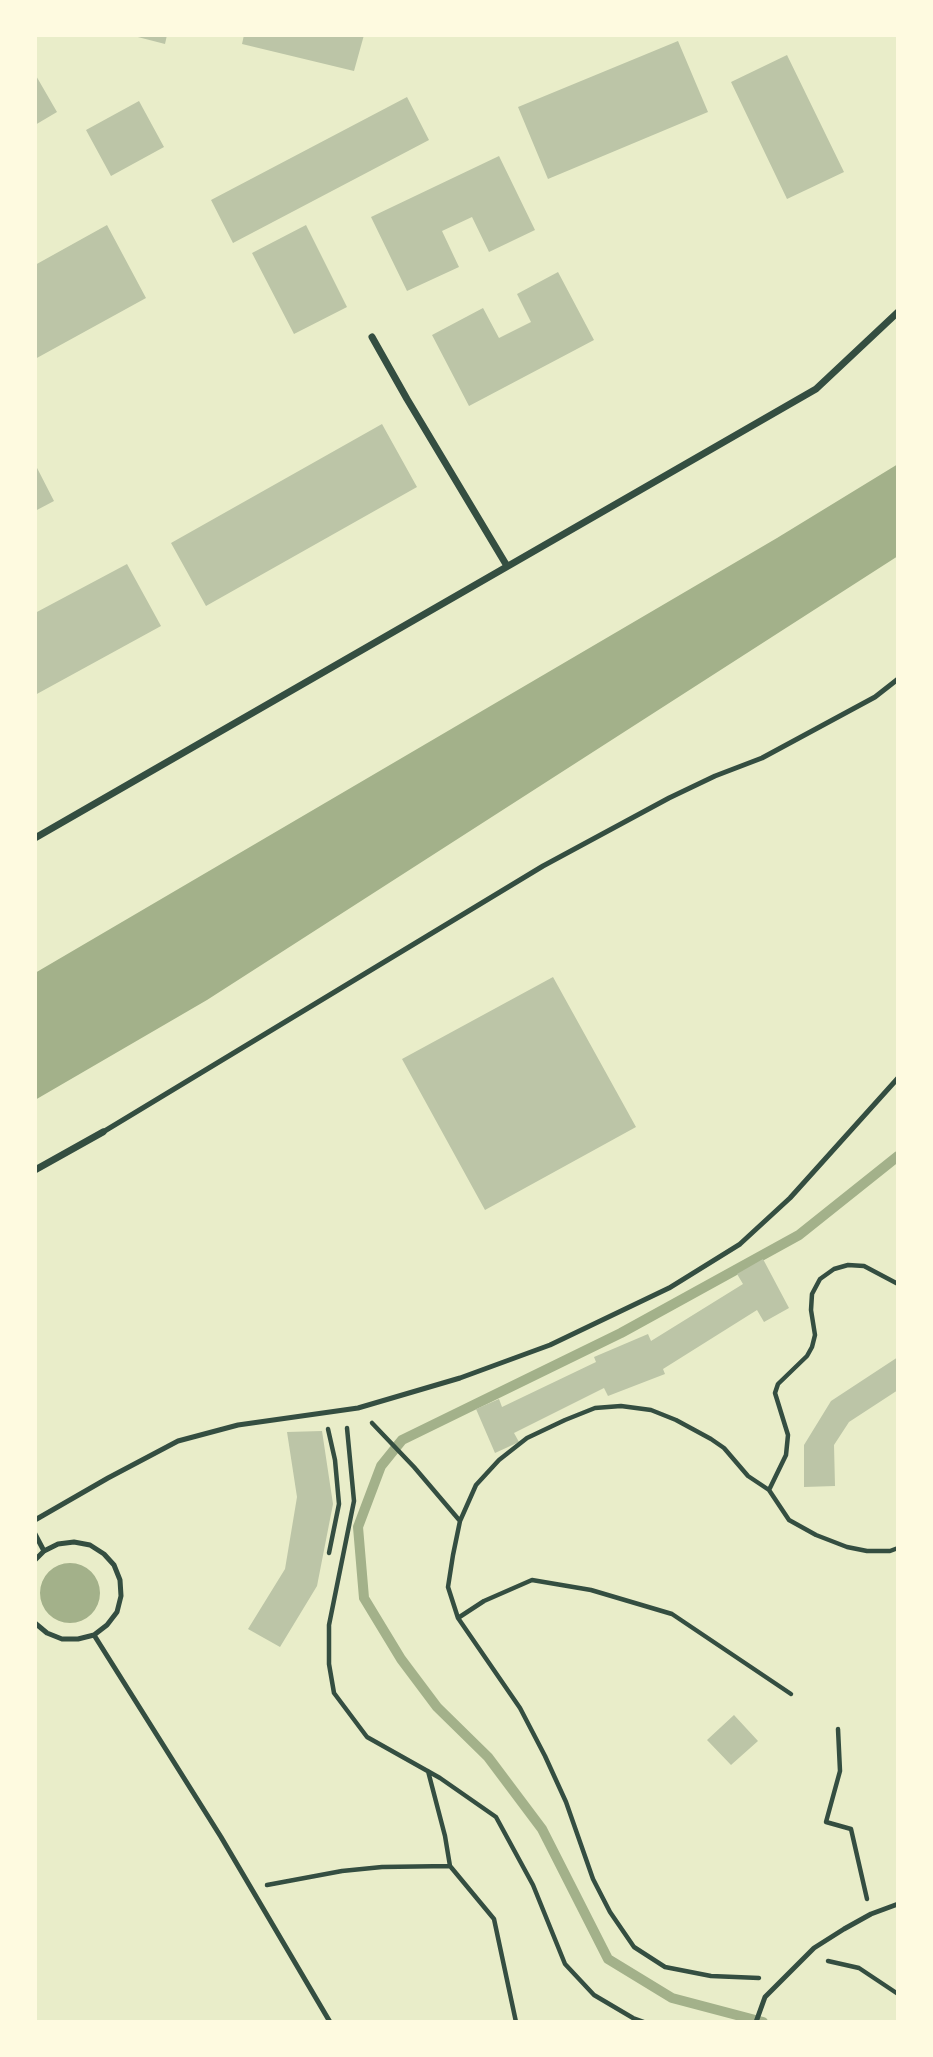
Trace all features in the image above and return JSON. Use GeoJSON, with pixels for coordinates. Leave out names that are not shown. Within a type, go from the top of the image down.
{"type":"FeatureCollection","features":[{"type":"Feature","properties":{"kind":"street"},"geometry":{"type":"LineString","coordinates":[[35,838],[816,389],[898,312]]}},
{"type":"Feature","properties":{"kind":"street"},"geometry":{"type":"LineString","coordinates":[[372,337],[507,566]]}},
{"type":"Feature","properties":{"kind":"street"},"geometry":{"type":"LineString","coordinates":[[35,1170],[103,1132]]}},
{"type":"Feature","properties":{"kind":"lane"},"geometry":{"type":"LineString","coordinates":[[103,1132],[543,866],[680,792],[762,758],[875,697],[898,679]]}},
{"type":"Feature","properties":{"kind":"lane"},"geometry":{"type":"LineString","coordinates":[[35,1520],[178,1441],[239,1425],[358,1408],[460,1378],[550,1345],[669,1287],[740,1244],[790,1198],[898,1078]]}},
{"type":"Feature","properties":{"kind":"lane"},"geometry":{"type":"LineString","coordinates":[[35,1534],[44,1551]]}},
{"type":"Feature","properties":{"kind":"lane"},"geometry":{"type":"LineString","coordinates":[[35,1560],[44,1551],[58,1544],[74,1542],[90,1545],[104,1553],[114,1565],[120,1580],[121,1596],[117,1612],[107,1625],[94,1635],[62,1639],[47,1633],[35,1623]]}},
{"type":"Feature","properties":{"kind":"lane"},"geometry":{"type":"LineString","coordinates":[[94,1635],[251,1888],[330,2022]]}},
{"type":"Feature","properties":{"kind":"lane"},"geometry":{"type":"LineString","coordinates":[[756,2022],[765,1997],[814,1948],[871,1913],[898,1905]]}},
{"type":"Feature","properties":{"kind":"path"},"geometry":{"type":"LineString","coordinates":[[769,1490],[786,1455],[788,1436],[775,1393],[778,1384],[807,1356],[812,1347],[815,1335],[811,1310],[812,1294],[820,1279],[834,1269],[848,1265],[864,1266],[898,1284]]}},
{"type":"Feature","properties":{"kind":"path"},"geometry":{"type":"LineString","coordinates":[[786,1976],[711,1976],[666,1967],[634,1947],[610,1912],[593,1879],[566,1802],[520,1709],[458,1618],[448,1587],[460,1521],[476,1485],[499,1460],[527,1438],[595,1408],[621,1406],[651,1410],[711,1439],[724,1448],[748,1476],[769,1490],[789,1520],[816,1535],[847,1547],[867,1551],[890,1551],[898,1548]]}},
{"type":"Feature","properties":{"kind":"path"},"geometry":{"type":"LineString","coordinates":[[340,1410],[349,1434],[354,1501],[330,1625],[329,1664],[334,1693],[367,1737],[428,1771],[496,1817],[533,1885],[565,1964],[594,1995],[644,2022]]}},
{"type":"Feature","properties":{"kind":"path"},"geometry":{"type":"LineString","coordinates":[[318,1413],[328,1429],[335,1460],[339,1504],[329,1553]]}},
{"type":"Feature","properties":{"kind":"path"},"geometry":{"type":"LineString","coordinates":[[388,1441],[460,1521]]}},
{"type":"Feature","properties":{"kind":"path"},"geometry":{"type":"LineString","coordinates":[[458,1618],[484,1601],[532,1580],[591,1590],[672,1614],[791,1694]]}},
{"type":"Feature","properties":{"kind":"path"},"geometry":{"type":"LineString","coordinates":[[838,1729],[840,1771],[826,1822],[851,1829],[871,1913]]}},
{"type":"Feature","properties":{"kind":"path"},"geometry":{"type":"LineString","coordinates":[[428,1771],[450,1866],[494,1919],[516,2022]]}},
{"type":"Feature","properties":{"kind":"path"},"geometry":{"type":"LineString","coordinates":[[251,1888],[342,1871],[382,1867],[450,1866]]}},
{"type":"Feature","properties":{"kind":"path"},"geometry":{"type":"LineString","coordinates":[[824,1961],[832,1960],[859,1968],[898,1994]]}},
{"type":"Feature","properties":{"kind":"shaded area"},"geometry":{"type":"Polygon","coordinates":[[[898,464],[898,556],[207,1000],[35,1100],[35,973],[777,538],[898,464]]]}},
{"type":"Feature","properties":{"kind":"shaded area"},"geometry":{"type":"Polygon","coordinates":[[[70,1563],[91,1572],[100,1593],[91,1614],[70,1623],[49,1614],[40,1593],[49,1572],[70,1563]]]}},
{"type":"Feature","properties":{"kind":"building"},"geometry":{"type":"Polygon","coordinates":[[[130,35],[167,35],[165,44],[130,35]]]}},
{"type":"Feature","properties":{"kind":"building"},"geometry":{"type":"Polygon","coordinates":[[[244,35],[364,35],[354,71],[242,44],[244,35]]]}},
{"type":"Feature","properties":{"kind":"building"},"geometry":{"type":"Polygon","coordinates":[[[678,41],[708,112],[548,179],[518,107],[678,41]]]}},
{"type":"Feature","properties":{"kind":"building"},"geometry":{"type":"Polygon","coordinates":[[[787,55],[844,172],[787,199],[731,82],[787,55]]]}},
{"type":"Feature","properties":{"kind":"building"},"geometry":{"type":"Polygon","coordinates":[[[35,74],[57,112],[35,125],[35,74]]]}},
{"type":"Feature","properties":{"kind":"building"},"geometry":{"type":"Polygon","coordinates":[[[407,97],[429,140],[233,243],[211,200],[407,97]]]}},
{"type":"Feature","properties":{"kind":"building"},"geometry":{"type":"Polygon","coordinates":[[[139,101],[164,147],[111,176],[86,130],[139,101]]]}},
{"type":"Feature","properties":{"kind":"building"},"geometry":{"type":"Polygon","coordinates":[[[499,156],[535,230],[489,252],[472,217],[442,231],[459,267],[407,291],[371,217],[499,156]]]}},
{"type":"Feature","properties":{"kind":"building"},"geometry":{"type":"Polygon","coordinates":[[[107,225],[146,298],[35,359],[35,265],[107,225]]]}},
{"type":"Feature","properties":{"kind":"building"},"geometry":{"type":"Polygon","coordinates":[[[306,225],[347,307],[294,334],[252,253],[306,225]]]}},
{"type":"Feature","properties":{"kind":"building"},"geometry":{"type":"Polygon","coordinates":[[[558,272],[594,340],[469,406],[432,335],[483,308],[499,338],[531,322],[517,294],[558,272]]]}},
{"type":"Feature","properties":{"kind":"building"},"geometry":{"type":"Polygon","coordinates":[[[382,424],[417,487],[206,606],[171,543],[382,424]]]}},
{"type":"Feature","properties":{"kind":"building"},"geometry":{"type":"Polygon","coordinates":[[[35,464],[54,501],[35,511],[35,464]]]}},
{"type":"Feature","properties":{"kind":"building"},"geometry":{"type":"Polygon","coordinates":[[[127,564],[161,626],[35,695],[35,613],[127,564]]]}},
{"type":"Feature","properties":{"kind":"building"},"geometry":{"type":"Polygon","coordinates":[[[553,977],[636,1127],[485,1210],[402,1059],[553,977]]]}},
{"type":"Feature","properties":{"kind":"building"},"geometry":{"type":"Polygon","coordinates":[[[763,1259],[789,1308],[764,1322],[757,1310],[663,1369],[665,1374],[608,1396],[604,1388],[514,1433],[519,1442],[495,1453],[476,1409],[499,1399],[502,1407],[596,1362],[594,1357],[648,1334],[651,1341],[743,1284],[737,1274],[763,1259]]]}},
{"type":"Feature","properties":{"kind":"building"},"geometry":{"type":"Polygon","coordinates":[[[898,1357],[898,1390],[849,1422],[834,1445],[835,1486],[804,1487],[804,1445],[831,1401],[898,1357]]]}},
{"type":"Feature","properties":{"kind":"building"},"geometry":{"type":"Polygon","coordinates":[[[322,1431],[333,1504],[317,1586],[280,1647],[248,1629],[285,1569],[297,1497],[287,1432],[322,1431]]]}},
{"type":"Feature","properties":{"kind":"building"},"geometry":{"type":"Polygon","coordinates":[[[734,1715],[758,1741],[731,1765],[707,1740],[734,1715]]]}},
{"type":"Feature","properties":{"kind":"waterway"},"geometry":{"type":"LineString","coordinates":[[763,2022],[672,1998],[608,1959],[542,1829],[488,1757],[437,1707],[401,1659],[364,1598],[358,1527],[381,1466],[402,1440],[621,1333],[799,1235],[898,1156]]}}]}
